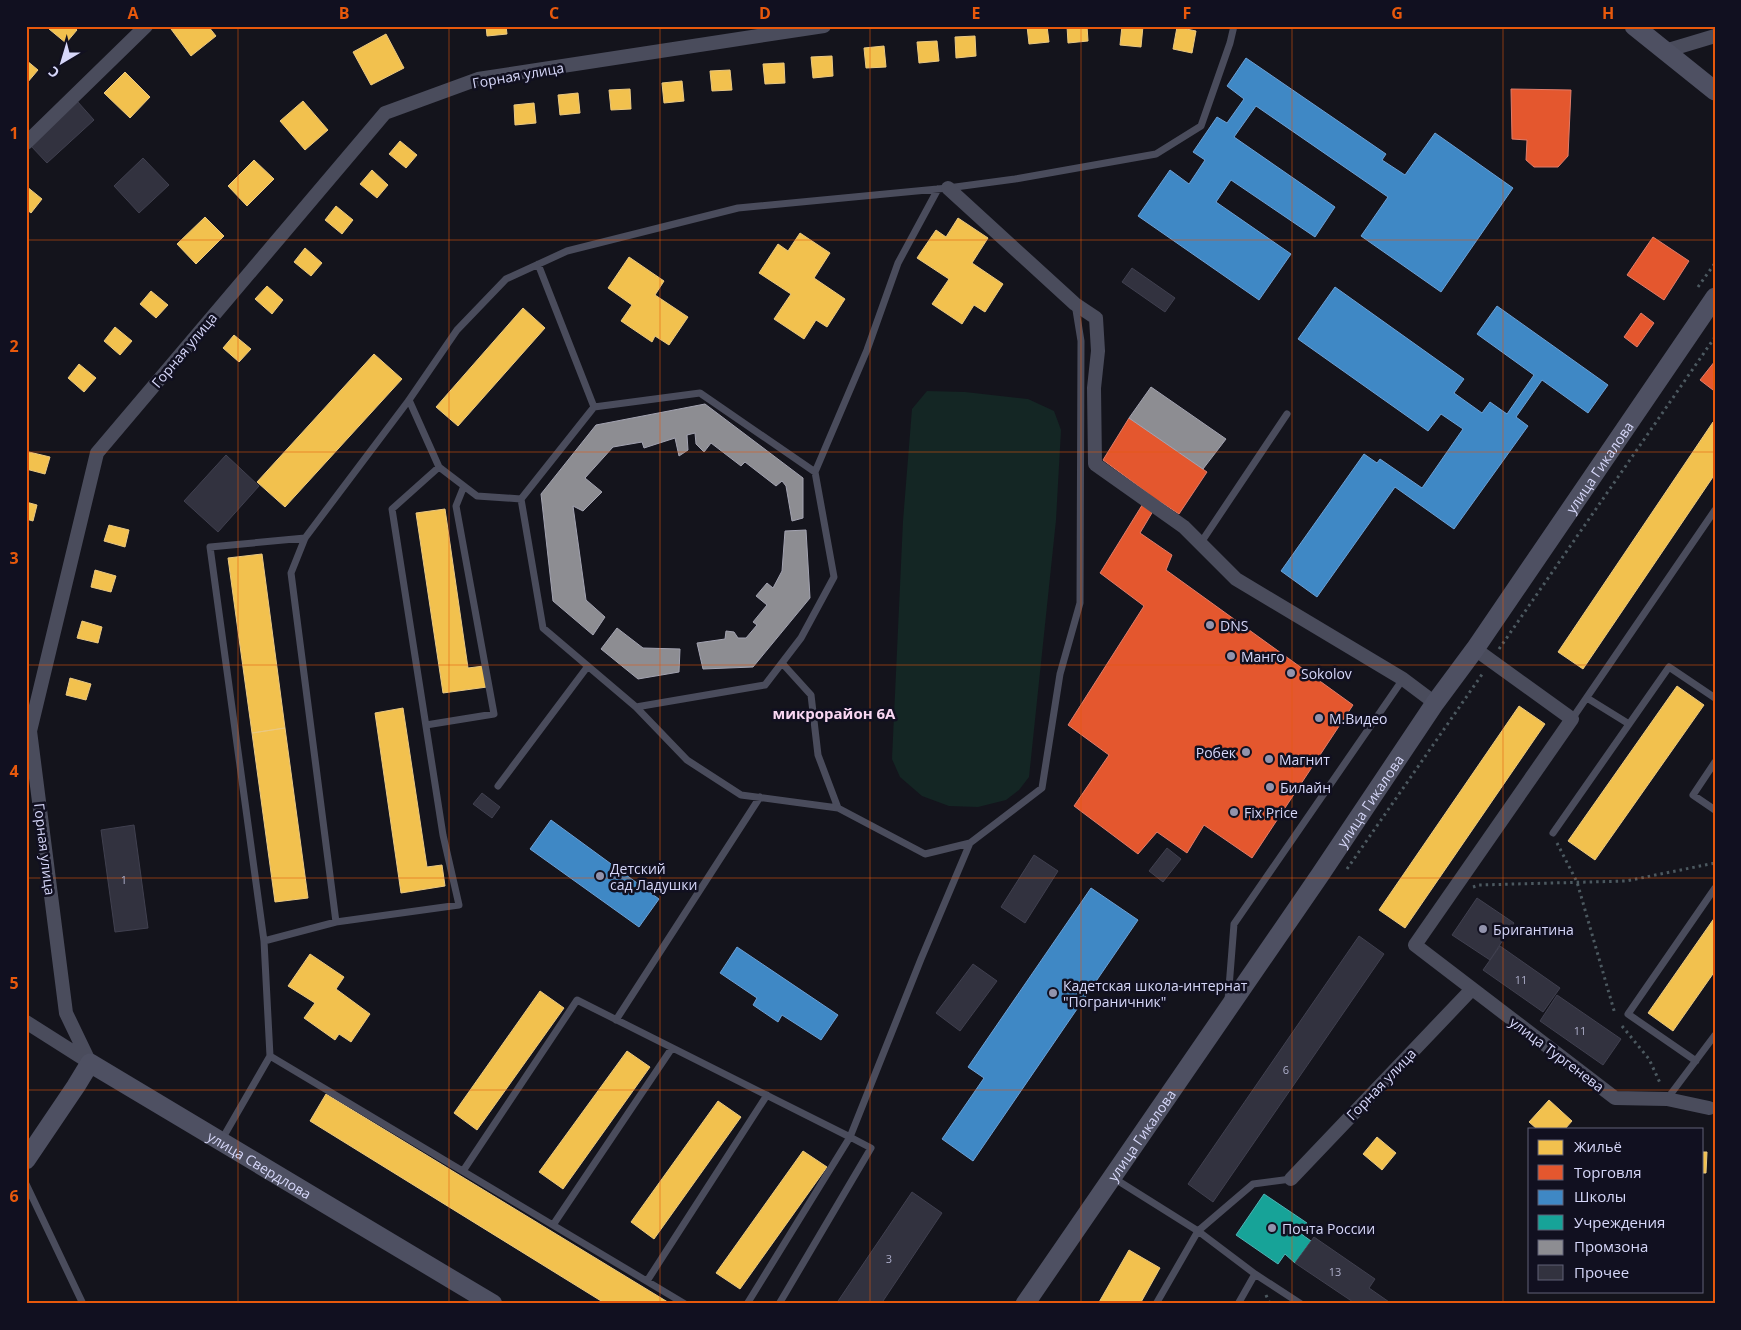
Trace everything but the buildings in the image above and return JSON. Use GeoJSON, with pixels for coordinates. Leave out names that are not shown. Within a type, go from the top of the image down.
{"type":"FeatureCollection","features":[{"type":"Feature","properties":{"kind":"main road"},"geometry":{"type":"LineString","coordinates":[[1634,26],[1715,91]]}},
{"type":"Feature","properties":{"kind":"main road","name":"улица Гикалова"},"geometry":{"type":"LineString","coordinates":[[1025,1304],[1715,297]]}},
{"type":"Feature","properties":{"kind":"main road","name":"улица Свердлова"},"geometry":{"type":"LineString","coordinates":[[90,1063],[493,1304]]}},
{"type":"Feature","properties":{"kind":"main road"},"geometry":{"type":"LineString","coordinates":[[26,1160],[90,1063]]}},
{"type":"Feature","properties":{"kind":"street"},"geometry":{"type":"LineString","coordinates":[[26,142],[146,26]]}},
{"type":"Feature","properties":{"kind":"street","name":"Горная улица"},"geometry":{"type":"LineString","coordinates":[[90,1063],[66,1013],[30,731],[97,453],[385,113],[478,80],[824,26]]}},
{"type":"Feature","properties":{"kind":"street"},"geometry":{"type":"LineString","coordinates":[[1665,52],[1715,36]]}},
{"type":"Feature","properties":{"kind":"street"},"geometry":{"type":"LineString","coordinates":[[943,189],[1075,304],[1096,318],[1098,350],[1094,388],[1095,464],[1184,527],[1236,579],[1403,678],[1435,703]]}},
{"type":"Feature","properties":{"kind":"street"},"geometry":{"type":"LineString","coordinates":[[1451,894],[1572,720],[1475,648]]}},
{"type":"Feature","properties":{"kind":"street","name":"улица Тургенева"},"geometry":{"type":"LineString","coordinates":[[1451,894],[1415,945],[1615,1098],[1667,1099],[1712,1110]]}},
{"type":"Feature","properties":{"kind":"street","name":"Горная улица"},"geometry":{"type":"LineString","coordinates":[[1291,1179],[1472,989]]}},
{"type":"Feature","properties":{"kind":"street","name":"улица Свердлова"},"geometry":{"type":"LineString","coordinates":[[26,1022],[90,1063]]}},
{"type":"Feature","properties":{"kind":"lane"},"geometry":{"type":"LineString","coordinates":[[336,922],[291,573],[305,538],[409,400],[463,324],[506,279],[567,251],[738,208],[943,189],[1015,179],[1156,154],[1201,126],[1230,43],[1234,26]]}},
{"type":"Feature","properties":{"kind":"lane"},"geometry":{"type":"LineString","coordinates":[[636,707],[765,685],[801,638],[834,576],[815,472],[867,350],[898,263],[943,189]]}},
{"type":"Feature","properties":{"kind":"lane"},"geometry":{"type":"LineString","coordinates":[[538,264],[594,407]]}},
{"type":"Feature","properties":{"kind":"lane"},"geometry":{"type":"LineString","coordinates":[[815,472],[700,393],[594,407],[521,499],[543,628],[636,707],[687,760],[741,794],[838,808],[925,854],[970,843],[1042,788],[1060,674],[1080,604],[1081,340],[1075,304]]}},
{"type":"Feature","properties":{"kind":"lane"},"geometry":{"type":"LineString","coordinates":[[409,400],[439,467],[477,496],[521,499]]}},
{"type":"Feature","properties":{"kind":"lane"},"geometry":{"type":"LineString","coordinates":[[1200,544],[1287,414]]}},
{"type":"Feature","properties":{"kind":"lane"},"geometry":{"type":"LineString","coordinates":[[264,941],[336,922],[459,905],[443,835],[392,509],[439,467]]}},
{"type":"Feature","properties":{"kind":"lane"},"geometry":{"type":"LineString","coordinates":[[426,725],[494,714],[456,506],[464,486]]}},
{"type":"Feature","properties":{"kind":"lane"},"geometry":{"type":"LineString","coordinates":[[1572,720],[1715,510]]}},
{"type":"Feature","properties":{"kind":"lane"},"geometry":{"type":"LineString","coordinates":[[221,1141],[270,1056],[264,941],[210,547],[305,538]]}},
{"type":"Feature","properties":{"kind":"lane"},"geometry":{"type":"LineString","coordinates":[[782,663],[811,695],[818,755],[838,808]]}},
{"type":"Feature","properties":{"kind":"lane"},"geometry":{"type":"LineString","coordinates":[[498,786],[588,666]]}},
{"type":"Feature","properties":{"kind":"lane"},"geometry":{"type":"LineString","coordinates":[[1552,833],[1669,667],[1715,698]]}},
{"type":"Feature","properties":{"kind":"lane"},"geometry":{"type":"LineString","coordinates":[[1227,1011],[1234,924],[1403,678]]}},
{"type":"Feature","properties":{"kind":"lane"},"geometry":{"type":"LineString","coordinates":[[1587,698],[1629,724]]}},
{"type":"Feature","properties":{"kind":"lane"},"geometry":{"type":"LineString","coordinates":[[1715,762],[1693,795],[1715,810]]}},
{"type":"Feature","properties":{"kind":"lane"},"geometry":{"type":"LineString","coordinates":[[616,1020],[760,797]]}},
{"type":"Feature","properties":{"kind":"lane"},"geometry":{"type":"LineString","coordinates":[[747,1304],[850,1137],[921,959],[970,843]]}},
{"type":"Feature","properties":{"kind":"lane"},"geometry":{"type":"LineString","coordinates":[[1696,1061],[1628,1014],[1715,888]]}},
{"type":"Feature","properties":{"kind":"lane"},"geometry":{"type":"LineString","coordinates":[[463,1171],[576,1000],[871,1148],[779,1304]]}},
{"type":"Feature","properties":{"kind":"lane"},"geometry":{"type":"LineString","coordinates":[[1667,1099],[1715,1035]]}},
{"type":"Feature","properties":{"kind":"lane"},"geometry":{"type":"LineString","coordinates":[[553,1225],[672,1048]]}},
{"type":"Feature","properties":{"kind":"lane"},"geometry":{"type":"LineString","coordinates":[[270,1056],[685,1304]]}},
{"type":"Feature","properties":{"kind":"lane"},"geometry":{"type":"LineString","coordinates":[[647,1281],[767,1095]]}},
{"type":"Feature","properties":{"kind":"lane"},"geometry":{"type":"LineString","coordinates":[[1112,1177],[1198,1232],[1255,1274],[1301,1304]]}},
{"type":"Feature","properties":{"kind":"lane"},"geometry":{"type":"LineString","coordinates":[[1156,1304],[1198,1232],[1253,1184],[1291,1179]]}},
{"type":"Feature","properties":{"kind":"lane"},"geometry":{"type":"LineString","coordinates":[[26,1184],[83,1304]]}},
{"type":"Feature","properties":{"kind":"lane"},"geometry":{"type":"LineString","coordinates":[[1238,1304],[1255,1274]]}},
{"type":"Feature","properties":{"kind":"path"},"geometry":{"type":"LineString","coordinates":[[1344,874],[1715,337]]}},
{"type":"Feature","properties":{"kind":"path"},"geometry":{"type":"LineString","coordinates":[[1710,344],[1715,348]]}},
{"type":"Feature","properties":{"kind":"path"},"geometry":{"type":"LineString","coordinates":[[1552,833],[1577,882],[1617,1020],[1649,1059],[1667,1099]]}},
{"type":"Feature","properties":{"kind":"path"},"geometry":{"type":"LineString","coordinates":[[1451,894],[1479,885],[1626,881],[1715,863]]}},
{"type":"Feature","properties":{"kind":"green space"},"geometry":{"type":"Polygon","coordinates":[[[927,391],[965,392],[1028,399],[1054,411],[1061,430],[1056,520],[1029,777],[1019,790],[1006,800],[978,807],[949,806],[922,796],[900,777],[892,759],[903,521],[912,409],[927,391]]]}},
{"type":"Feature","properties":{"kind":"place","name":"DNS"},"geometry":{"type":"Point","coordinates":[1210,625]}},
{"type":"Feature","properties":{"kind":"place","name":"Манго"},"geometry":{"type":"Point","coordinates":[1231,656]}},
{"type":"Feature","properties":{"kind":"place","name":"Sokolov"},"geometry":{"type":"Point","coordinates":[1291,673]}},
{"type":"Feature","properties":{"kind":"place","name":"М.Видео"},"geometry":{"type":"Point","coordinates":[1319,718]}},
{"type":"Feature","properties":{"kind":"place","name":"Робек"},"geometry":{"type":"Point","coordinates":[1246,752]}},
{"type":"Feature","properties":{"kind":"place","name":"Магнит"},"geometry":{"type":"Point","coordinates":[1269,759]}},
{"type":"Feature","properties":{"kind":"place","name":"Билайн"},"geometry":{"type":"Point","coordinates":[1270,787]}},
{"type":"Feature","properties":{"kind":"place","name":"Fix Price"},"geometry":{"type":"Point","coordinates":[1234,812]}},
{"type":"Feature","properties":{"kind":"place","name":"Детский сад Ладушки"},"geometry":{"type":"Point","coordinates":[600,876]}},
{"type":"Feature","properties":{"kind":"place","name":"Бригантина"},"geometry":{"type":"Point","coordinates":[1483,929]}},
{"type":"Feature","properties":{"kind":"place","name":"Кадетская школа-интернат \"Пограничник\""},"geometry":{"type":"Point","coordinates":[1053,993]}},
{"type":"Feature","properties":{"kind":"place","name":"Почта России"},"geometry":{"type":"Point","coordinates":[1272,1228]}},
{"type":"Feature","properties":{"kind":"district","name":"микрорайон 6А"},"geometry":{"type":"Point","coordinates":[834,713]}}]}
